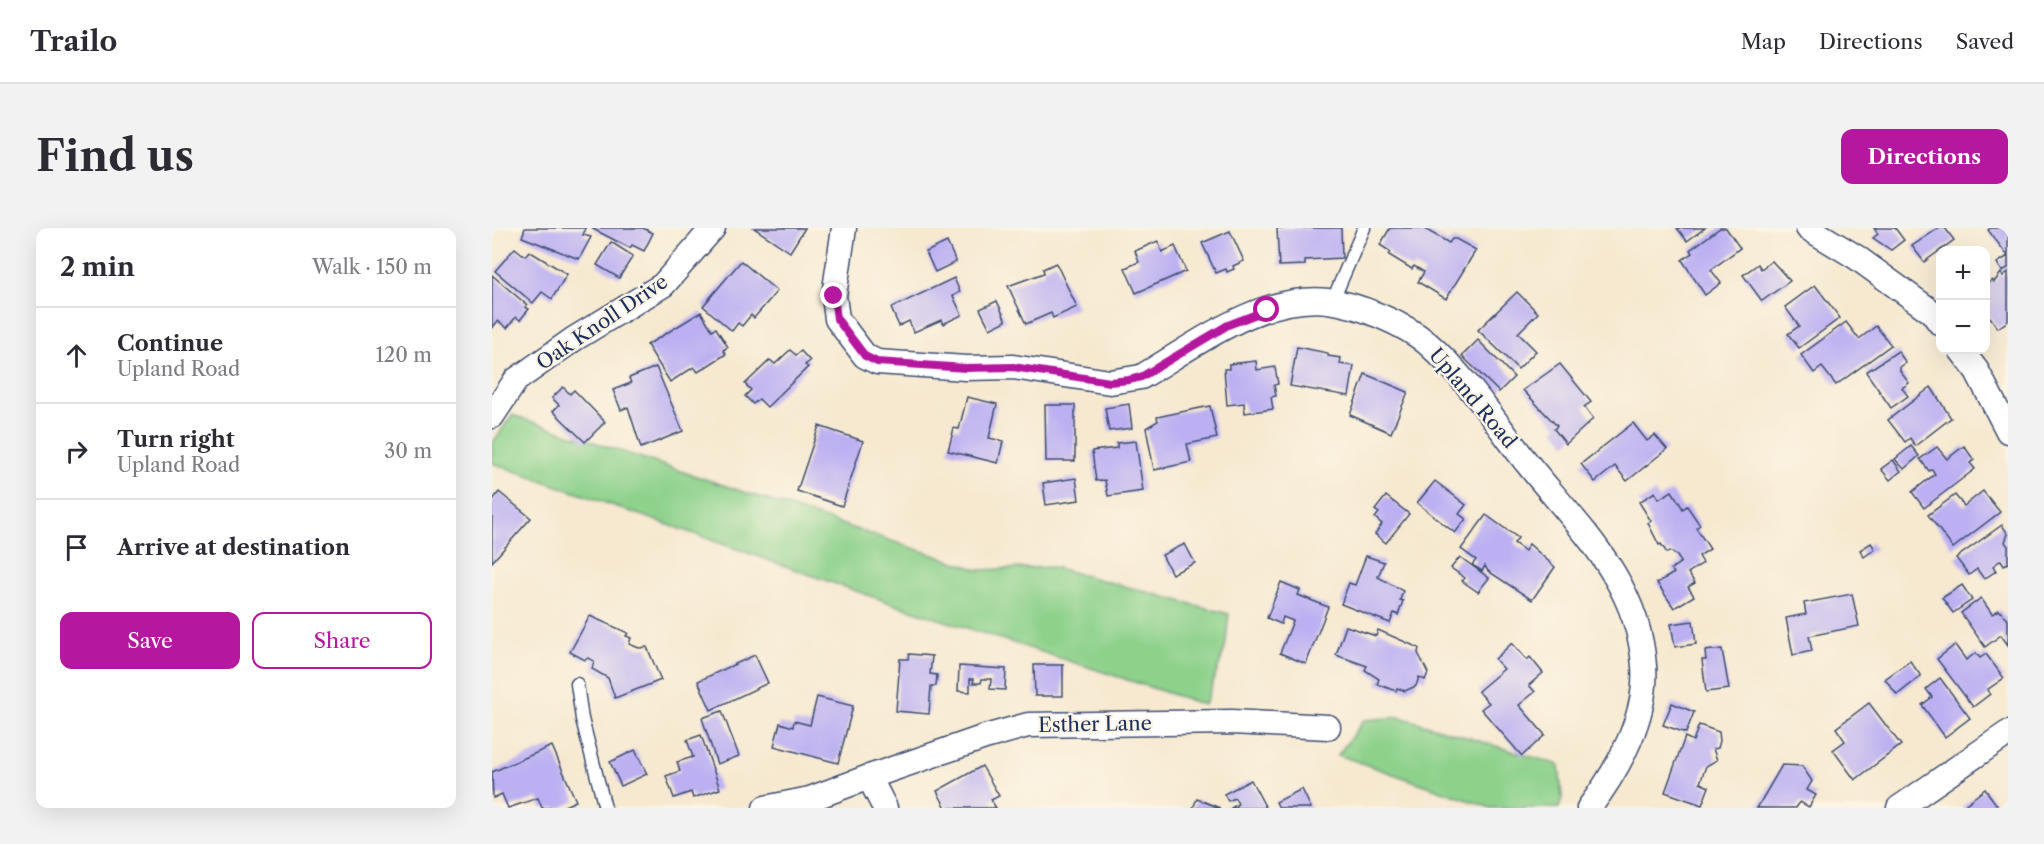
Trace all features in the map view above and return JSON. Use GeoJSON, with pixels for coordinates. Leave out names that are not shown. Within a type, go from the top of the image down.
{"type":"FeatureCollection","features":[{"type":"Feature","properties":{"kind":"street","name":"Oak Knoll Drive"},"geometry":{"type":"LineString","coordinates":[[492,416],[516,380],[574,339],[663,285],[713,228]]}},
{"type":"Feature","properties":{"kind":"street","name":"Upland Road"},"geometry":{"type":"LineString","coordinates":[[844,228],[834,296],[837,319],[865,356],[877,362],[966,368],[1013,367],[1110,382],[1129,380],[1141,377],[1228,325],[1287,303],[1332,302],[1402,326],[1427,343],[1461,378],[1528,464],[1598,546],[1625,591],[1644,667],[1642,700],[1628,742],[1589,808]]}},
{"type":"Feature","properties":{"kind":"street"},"geometry":{"type":"LineString","coordinates":[[1808,228],[1856,257],[1936,316]]}},
{"type":"Feature","properties":{"kind":"street"},"geometry":{"type":"LineString","coordinates":[[1964,354],[1977,371],[2008,431]]}},
{"type":"Feature","properties":{"kind":"street","name":"Esther Lane"},"geometry":{"type":"LineString","coordinates":[[765,808],[777,804],[810,800],[985,737],[1028,725],[1232,722],[1328,728]]}},
{"type":"Feature","properties":{"kind":"street"},"geometry":{"type":"LineString","coordinates":[[1899,808],[2008,733]]}},
{"type":"Feature","properties":{"kind":"street"},"geometry":{"type":"LineString","coordinates":[[869,777],[885,808]]}},
{"type":"Feature","properties":{"kind":"lane"},"geometry":{"type":"LineString","coordinates":[[1332,302],[1364,228]]}},
{"type":"Feature","properties":{"kind":"lane"},"geometry":{"type":"LineString","coordinates":[[577,684],[582,719],[605,808]]}},
{"type":"Feature","properties":{"kind":"green space"},"geometry":{"type":"Polygon","coordinates":[[[512,415],[979,570],[1053,567],[1229,614],[1225,648],[1205,705],[896,605],[492,463],[492,444],[512,415]]]}},
{"type":"Feature","properties":{"kind":"green space"},"geometry":{"type":"Polygon","coordinates":[[[1400,717],[1559,765],[1562,798],[1559,808],[1491,808],[1338,755],[1364,720],[1400,717]]]}},
{"type":"Feature","properties":{"kind":"building"},"geometry":{"type":"Polygon","coordinates":[[[525,228],[586,228],[583,235],[591,237],[579,259],[522,237],[525,228]]]}},
{"type":"Feature","properties":{"kind":"building"},"geometry":{"type":"Polygon","coordinates":[[[591,228],[643,228],[653,233],[644,251],[632,245],[630,248],[591,228]]]}},
{"type":"Feature","properties":{"kind":"building"},"geometry":{"type":"Polygon","coordinates":[[[754,228],[805,228],[790,252],[754,228]]]}},
{"type":"Feature","properties":{"kind":"building"},"geometry":{"type":"Polygon","coordinates":[[[1277,228],[1341,228],[1342,258],[1305,260],[1305,265],[1279,266],[1277,228]]]}},
{"type":"Feature","properties":{"kind":"building"},"geometry":{"type":"Polygon","coordinates":[[[1390,228],[1423,228],[1449,243],[1452,239],[1456,239],[1476,250],[1446,299],[1418,282],[1424,272],[1414,266],[1412,269],[1389,255],[1391,252],[1380,245],[1390,228]]]}},
{"type":"Feature","properties":{"kind":"building"},"geometry":{"type":"Polygon","coordinates":[[[1677,228],[1705,228],[1687,241],[1677,228]]]}},
{"type":"Feature","properties":{"kind":"building"},"geometry":{"type":"Polygon","coordinates":[[[1720,228],[1726,228],[1740,248],[1711,270],[1721,283],[1705,295],[1682,260],[1692,253],[1690,250],[1720,228]]]}},
{"type":"Feature","properties":{"kind":"building"},"geometry":{"type":"Polygon","coordinates":[[[1874,228],[1895,228],[1904,240],[1891,250],[1873,238],[1878,234],[1874,228]]]}},
{"type":"Feature","properties":{"kind":"building"},"geometry":{"type":"Polygon","coordinates":[[[1939,228],[1945,228],[1954,240],[1946,246],[1936,246],[1936,253],[1924,262],[1912,246],[1939,228]]]}},
{"type":"Feature","properties":{"kind":"building"},"geometry":{"type":"Polygon","coordinates":[[[2008,228],[2008,256],[1988,230],[2008,228]]]}},
{"type":"Feature","properties":{"kind":"building"},"geometry":{"type":"Polygon","coordinates":[[[1230,231],[1244,261],[1227,272],[1226,269],[1216,273],[1202,243],[1230,231]]]}},
{"type":"Feature","properties":{"kind":"building"},"geometry":{"type":"Polygon","coordinates":[[[1158,241],[1162,252],[1175,246],[1186,271],[1136,293],[1125,268],[1139,262],[1135,251],[1158,241]]]}},
{"type":"Feature","properties":{"kind":"building"},"geometry":{"type":"Polygon","coordinates":[[[611,242],[633,256],[619,278],[597,265],[611,242]]]}},
{"type":"Feature","properties":{"kind":"building"},"geometry":{"type":"Polygon","coordinates":[[[947,242],[956,262],[935,272],[926,252],[947,242]]]}},
{"type":"Feature","properties":{"kind":"building"},"geometry":{"type":"Polygon","coordinates":[[[515,248],[525,256],[529,251],[567,274],[552,299],[542,292],[533,303],[495,271],[515,248]]]}},
{"type":"Feature","properties":{"kind":"building"},"geometry":{"type":"Polygon","coordinates":[[[2008,256],[2008,268],[2002,271],[1997,263],[2008,256]]]}},
{"type":"Feature","properties":{"kind":"building"},"geometry":{"type":"Polygon","coordinates":[[[741,261],[777,291],[754,318],[751,315],[742,326],[738,323],[732,331],[703,306],[741,261]]]}},
{"type":"Feature","properties":{"kind":"building"},"geometry":{"type":"Polygon","coordinates":[[[1772,261],[1790,281],[1762,301],[1743,275],[1758,264],[1761,269],[1772,261]]]}},
{"type":"Feature","properties":{"kind":"building"},"geometry":{"type":"Polygon","coordinates":[[[1056,263],[1077,307],[1053,318],[1051,313],[1026,324],[1008,286],[1044,273],[1043,269],[1056,263]]]}},
{"type":"Feature","properties":{"kind":"building"},"geometry":{"type":"Polygon","coordinates":[[[2008,272],[2008,321],[1998,328],[1990,317],[1990,282],[1992,280],[1994,282],[2001,273],[2003,276],[2008,272]]]}},
{"type":"Feature","properties":{"kind":"building"},"geometry":{"type":"Polygon","coordinates":[[[492,275],[529,309],[520,320],[516,317],[507,328],[498,321],[492,328],[492,275]]]}},
{"type":"Feature","properties":{"kind":"building"},"geometry":{"type":"Polygon","coordinates":[[[954,278],[960,292],[953,296],[962,315],[943,324],[941,320],[914,332],[909,321],[899,326],[891,308],[954,278]]]}},
{"type":"Feature","properties":{"kind":"building"},"geometry":{"type":"Polygon","coordinates":[[[1815,285],[1840,318],[1799,348],[1788,334],[1799,326],[1785,307],[1815,285]]]}},
{"type":"Feature","properties":{"kind":"building"},"geometry":{"type":"Polygon","coordinates":[[[1517,292],[1538,313],[1518,333],[1536,351],[1518,369],[1478,330],[1517,292]]]}},
{"type":"Feature","properties":{"kind":"building"},"geometry":{"type":"Polygon","coordinates":[[[997,301],[1006,321],[990,329],[980,309],[997,301]]]}},
{"type":"Feature","properties":{"kind":"building"},"geometry":{"type":"Polygon","coordinates":[[[701,312],[712,330],[716,328],[728,347],[723,350],[726,354],[698,372],[694,367],[670,382],[647,345],[701,312]]]}},
{"type":"Feature","properties":{"kind":"building"},"geometry":{"type":"Polygon","coordinates":[[[1846,322],[1859,339],[1876,326],[1891,345],[1836,385],[1822,367],[1814,373],[1801,355],[1846,322]]]}},
{"type":"Feature","properties":{"kind":"building"},"geometry":{"type":"Polygon","coordinates":[[[1478,340],[1514,377],[1499,392],[1462,356],[1478,340]]]}},
{"type":"Feature","properties":{"kind":"building"},"geometry":{"type":"Polygon","coordinates":[[[1297,347],[1328,353],[1328,356],[1341,358],[1340,364],[1354,366],[1349,396],[1290,386],[1297,347]]]}},
{"type":"Feature","properties":{"kind":"building"},"geometry":{"type":"Polygon","coordinates":[[[790,350],[796,355],[801,351],[810,361],[805,365],[808,367],[767,407],[759,399],[753,404],[745,396],[751,390],[745,384],[770,360],[775,364],[790,350]]]}},
{"type":"Feature","properties":{"kind":"building"},"geometry":{"type":"Polygon","coordinates":[[[1898,351],[1906,363],[1900,367],[1900,371],[1909,383],[1902,388],[1908,396],[1891,408],[1866,372],[1898,351]]]}},
{"type":"Feature","properties":{"kind":"building"},"geometry":{"type":"Polygon","coordinates":[[[1256,361],[1257,370],[1275,367],[1278,384],[1274,385],[1276,396],[1271,397],[1273,409],[1245,413],[1244,403],[1227,405],[1224,369],[1229,369],[1229,364],[1256,361]]]}},
{"type":"Feature","properties":{"kind":"building"},"geometry":{"type":"Polygon","coordinates":[[[1560,364],[1591,402],[1584,407],[1593,419],[1566,444],[1554,429],[1557,426],[1523,390],[1560,364]]]}},
{"type":"Feature","properties":{"kind":"building"},"geometry":{"type":"Polygon","coordinates":[[[656,367],[683,431],[641,448],[628,407],[621,410],[613,390],[631,383],[629,378],[656,367]]]}},
{"type":"Feature","properties":{"kind":"building"},"geometry":{"type":"Polygon","coordinates":[[[1365,374],[1408,392],[1391,433],[1350,415],[1365,374]]]}},
{"type":"Feature","properties":{"kind":"building"},"geometry":{"type":"Polygon","coordinates":[[[563,387],[570,394],[574,390],[605,422],[585,442],[553,411],[559,405],[552,398],[563,387]]]}},
{"type":"Feature","properties":{"kind":"building"},"geometry":{"type":"Polygon","coordinates":[[[1931,387],[1951,418],[1915,446],[1910,438],[1905,442],[1888,420],[1931,387]]]}},
{"type":"Feature","properties":{"kind":"building"},"geometry":{"type":"Polygon","coordinates":[[[967,397],[997,404],[989,438],[1003,441],[998,463],[948,451],[954,428],[959,429],[967,397]]]}},
{"type":"Feature","properties":{"kind":"building"},"geometry":{"type":"Polygon","coordinates":[[[1129,404],[1132,428],[1109,431],[1105,408],[1129,404]]]}},
{"type":"Feature","properties":{"kind":"building"},"geometry":{"type":"Polygon","coordinates":[[[1045,405],[1075,405],[1075,461],[1046,461],[1045,405]]]}},
{"type":"Feature","properties":{"kind":"building"},"geometry":{"type":"Polygon","coordinates":[[[1210,406],[1217,438],[1187,444],[1191,462],[1154,470],[1146,428],[1158,421],[1157,417],[1210,406]]]}},
{"type":"Feature","properties":{"kind":"building"},"geometry":{"type":"Polygon","coordinates":[[[1633,423],[1647,441],[1655,435],[1667,449],[1627,481],[1615,466],[1595,482],[1581,464],[1633,423]]]}},
{"type":"Feature","properties":{"kind":"building"},"geometry":{"type":"Polygon","coordinates":[[[819,426],[863,441],[842,506],[797,491],[819,426]]]}},
{"type":"Feature","properties":{"kind":"building"},"geometry":{"type":"Polygon","coordinates":[[[1136,441],[1143,491],[1108,496],[1105,480],[1096,481],[1092,451],[1117,448],[1117,443],[1136,441]]]}},
{"type":"Feature","properties":{"kind":"building"},"geometry":{"type":"Polygon","coordinates":[[[1911,446],[1919,456],[1904,469],[1895,459],[1911,446]]]}},
{"type":"Feature","properties":{"kind":"building"},"geometry":{"type":"Polygon","coordinates":[[[1964,446],[1974,460],[1970,463],[1975,469],[1924,508],[1912,492],[1935,474],[1932,469],[1929,471],[1920,459],[1937,447],[1947,459],[1964,446]]]}},
{"type":"Feature","properties":{"kind":"building"},"geometry":{"type":"Polygon","coordinates":[[[1893,460],[1901,471],[1890,480],[1881,469],[1893,460]]]}},
{"type":"Feature","properties":{"kind":"building"},"geometry":{"type":"Polygon","coordinates":[[[1076,478],[1079,500],[1046,505],[1043,483],[1076,478]]]}},
{"type":"Feature","properties":{"kind":"building"},"geometry":{"type":"Polygon","coordinates":[[[1435,481],[1466,505],[1459,514],[1466,519],[1455,533],[1417,503],[1435,481]]]}},
{"type":"Feature","properties":{"kind":"building"},"geometry":{"type":"Polygon","coordinates":[[[1672,491],[1683,509],[1687,506],[1700,525],[1696,528],[1710,549],[1699,556],[1703,563],[1688,573],[1695,583],[1688,587],[1694,596],[1674,608],[1657,583],[1674,573],[1671,569],[1681,562],[1677,556],[1670,551],[1667,553],[1661,544],[1659,545],[1648,523],[1651,521],[1639,502],[1655,492],[1659,499],[1672,491]]]}},
{"type":"Feature","properties":{"kind":"building"},"geometry":{"type":"Polygon","coordinates":[[[1983,491],[2000,512],[1953,548],[1928,515],[1955,495],[1964,506],[1983,491]]]}},
{"type":"Feature","properties":{"kind":"building"},"geometry":{"type":"Polygon","coordinates":[[[499,492],[531,518],[492,562],[492,501],[499,492]]]}},
{"type":"Feature","properties":{"kind":"building"},"geometry":{"type":"Polygon","coordinates":[[[1386,496],[1409,514],[1386,543],[1375,534],[1382,524],[1375,518],[1379,513],[1375,510],[1386,496]]]}},
{"type":"Feature","properties":{"kind":"building"},"geometry":{"type":"Polygon","coordinates":[[[1486,515],[1518,538],[1514,543],[1525,551],[1529,544],[1555,567],[1532,600],[1488,571],[1485,566],[1482,571],[1472,565],[1476,560],[1461,549],[1486,515]]]}},
{"type":"Feature","properties":{"kind":"building"},"geometry":{"type":"Polygon","coordinates":[[[2002,525],[2008,534],[2005,542],[2008,546],[2008,563],[2004,565],[2001,560],[1993,566],[1996,571],[1984,579],[1977,569],[1969,575],[1956,558],[2002,525]]]}},
{"type":"Feature","properties":{"kind":"building"},"geometry":{"type":"Polygon","coordinates":[[[1871,543],[1875,549],[1864,557],[1860,550],[1871,543]]]}},
{"type":"Feature","properties":{"kind":"building"},"geometry":{"type":"Polygon","coordinates":[[[1185,544],[1195,563],[1172,574],[1162,555],[1185,544]]]}},
{"type":"Feature","properties":{"kind":"building"},"geometry":{"type":"Polygon","coordinates":[[[1366,556],[1384,562],[1378,577],[1403,591],[1400,600],[1403,601],[1398,615],[1394,613],[1390,623],[1341,604],[1349,583],[1355,585],[1366,556]]]}},
{"type":"Feature","properties":{"kind":"building"},"geometry":{"type":"Polygon","coordinates":[[[1460,557],[1489,578],[1478,592],[1462,581],[1465,578],[1451,568],[1460,557]]]}},
{"type":"Feature","properties":{"kind":"building"},"geometry":{"type":"Polygon","coordinates":[[[1281,582],[1300,590],[1298,595],[1328,607],[1306,664],[1280,653],[1293,621],[1283,617],[1281,624],[1267,618],[1281,582]]]}},
{"type":"Feature","properties":{"kind":"building"},"geometry":{"type":"Polygon","coordinates":[[[1962,585],[1972,600],[1953,613],[1942,598],[1962,585]]]}},
{"type":"Feature","properties":{"kind":"building"},"geometry":{"type":"Polygon","coordinates":[[[1852,594],[1859,626],[1809,636],[1812,651],[1793,655],[1786,618],[1806,614],[1804,603],[1852,594]]]}},
{"type":"Feature","properties":{"kind":"building"},"geometry":{"type":"Polygon","coordinates":[[[1981,598],[1992,614],[1999,610],[2008,620],[2008,645],[2001,635],[1985,647],[1961,613],[1981,598]]]}},
{"type":"Feature","properties":{"kind":"building"},"geometry":{"type":"Polygon","coordinates":[[[590,616],[628,633],[626,636],[631,638],[629,644],[639,648],[647,647],[661,680],[615,698],[608,678],[592,669],[594,661],[588,658],[585,660],[570,652],[590,616]]]}},
{"type":"Feature","properties":{"kind":"building"},"geometry":{"type":"Polygon","coordinates":[[[1693,621],[1696,644],[1675,647],[1671,624],[1693,621]]]}},
{"type":"Feature","properties":{"kind":"building"},"geometry":{"type":"Polygon","coordinates":[[[1346,626],[1376,636],[1378,630],[1419,648],[1418,653],[1428,673],[1425,680],[1419,677],[1416,686],[1405,691],[1397,688],[1396,691],[1377,684],[1379,679],[1365,670],[1367,666],[1336,655],[1346,626]]]}},
{"type":"Feature","properties":{"kind":"building"},"geometry":{"type":"Polygon","coordinates":[[[1512,643],[1527,660],[1530,657],[1543,673],[1529,685],[1535,692],[1519,705],[1545,735],[1522,756],[1481,709],[1489,703],[1478,691],[1504,669],[1495,659],[1512,643]]]}},
{"type":"Feature","properties":{"kind":"building"},"geometry":{"type":"Polygon","coordinates":[[[1955,645],[1966,660],[1976,653],[1980,658],[1986,654],[2004,678],[1987,690],[1990,694],[1973,707],[1937,659],[1955,645]]]}},
{"type":"Feature","properties":{"kind":"building"},"geometry":{"type":"Polygon","coordinates":[[[1722,649],[1729,689],[1706,692],[1702,660],[1706,660],[1705,651],[1722,649]]]}},
{"type":"Feature","properties":{"kind":"building"},"geometry":{"type":"Polygon","coordinates":[[[909,654],[932,656],[930,674],[937,675],[936,686],[931,686],[929,714],[896,711],[900,659],[908,659],[909,654]]]}},
{"type":"Feature","properties":{"kind":"building"},"geometry":{"type":"Polygon","coordinates":[[[755,655],[768,683],[711,710],[698,681],[755,655]]]}},
{"type":"Feature","properties":{"kind":"building"},"geometry":{"type":"Polygon","coordinates":[[[1910,661],[1921,676],[1897,695],[1885,679],[1910,661]]]}},
{"type":"Feature","properties":{"kind":"building"},"geometry":{"type":"Polygon","coordinates":[[[1034,665],[1063,665],[1063,696],[1035,696],[1034,665]]]}},
{"type":"Feature","properties":{"kind":"building"},"geometry":{"type":"Polygon","coordinates":[[[959,666],[1006,669],[1005,690],[990,689],[991,679],[982,679],[981,683],[973,683],[974,679],[970,679],[970,692],[958,691],[959,666]]]}},
{"type":"Feature","properties":{"kind":"building"},"geometry":{"type":"Polygon","coordinates":[[[1940,678],[1970,718],[1945,737],[1922,705],[1932,697],[1926,689],[1940,678]]]}},
{"type":"Feature","properties":{"kind":"building"},"geometry":{"type":"Polygon","coordinates":[[[817,697],[853,706],[838,763],[774,746],[780,723],[793,727],[794,721],[810,725],[817,697]]]}},
{"type":"Feature","properties":{"kind":"building"},"geometry":{"type":"Polygon","coordinates":[[[1672,703],[1694,712],[1686,733],[1663,725],[1672,703]]]}},
{"type":"Feature","properties":{"kind":"building"},"geometry":{"type":"Polygon","coordinates":[[[1869,703],[1901,745],[1855,780],[1833,750],[1845,741],[1836,728],[1869,703]]]}},
{"type":"Feature","properties":{"kind":"building"},"geometry":{"type":"Polygon","coordinates":[[[722,711],[739,756],[717,764],[702,718],[722,711]]]}},
{"type":"Feature","properties":{"kind":"building"},"geometry":{"type":"Polygon","coordinates":[[[1699,725],[1719,732],[1720,741],[1718,748],[1713,749],[1717,760],[1706,766],[1700,783],[1709,787],[1702,805],[1665,792],[1685,737],[1693,741],[1699,725]]]}},
{"type":"Feature","properties":{"kind":"building"},"geometry":{"type":"Polygon","coordinates":[[[701,735],[720,789],[693,798],[691,792],[674,798],[666,776],[680,771],[677,762],[693,757],[687,740],[701,735]]]}},
{"type":"Feature","properties":{"kind":"building"},"geometry":{"type":"Polygon","coordinates":[[[552,746],[576,801],[560,808],[542,808],[538,798],[508,808],[502,794],[493,798],[492,772],[552,746]]]}},
{"type":"Feature","properties":{"kind":"building"},"geometry":{"type":"Polygon","coordinates":[[[635,750],[647,774],[621,786],[610,762],[635,750]]]}},
{"type":"Feature","properties":{"kind":"building"},"geometry":{"type":"Polygon","coordinates":[[[1782,765],[1802,766],[1812,781],[1807,790],[1816,795],[1809,807],[1800,802],[1796,808],[1757,808],[1782,765]]]}},
{"type":"Feature","properties":{"kind":"building"},"geometry":{"type":"Polygon","coordinates":[[[982,766],[999,796],[991,800],[996,808],[946,808],[937,791],[982,766]]]}},
{"type":"Feature","properties":{"kind":"building"},"geometry":{"type":"Polygon","coordinates":[[[1251,780],[1266,808],[1231,808],[1238,804],[1235,798],[1228,801],[1224,794],[1251,780]]]}},
{"type":"Feature","properties":{"kind":"building"},"geometry":{"type":"Polygon","coordinates":[[[1302,789],[1311,808],[1279,808],[1276,802],[1302,789]]]}},
{"type":"Feature","properties":{"kind":"building"},"geometry":{"type":"Polygon","coordinates":[[[1985,789],[1999,808],[1961,808],[1985,789]]]}},
{"type":"Feature","properties":{"kind":"building"},"geometry":{"type":"Polygon","coordinates":[[[1197,799],[1220,808],[1193,808],[1197,799]]]}},
{"type":"Feature","properties":{"kind":"route"},"geometry":{"type":"LineString","coordinates":[[834,296],[837,319],[865,356],[877,362],[966,368],[1013,367],[1110,382],[1141,377],[1228,325],[1267,310]]}}]}
